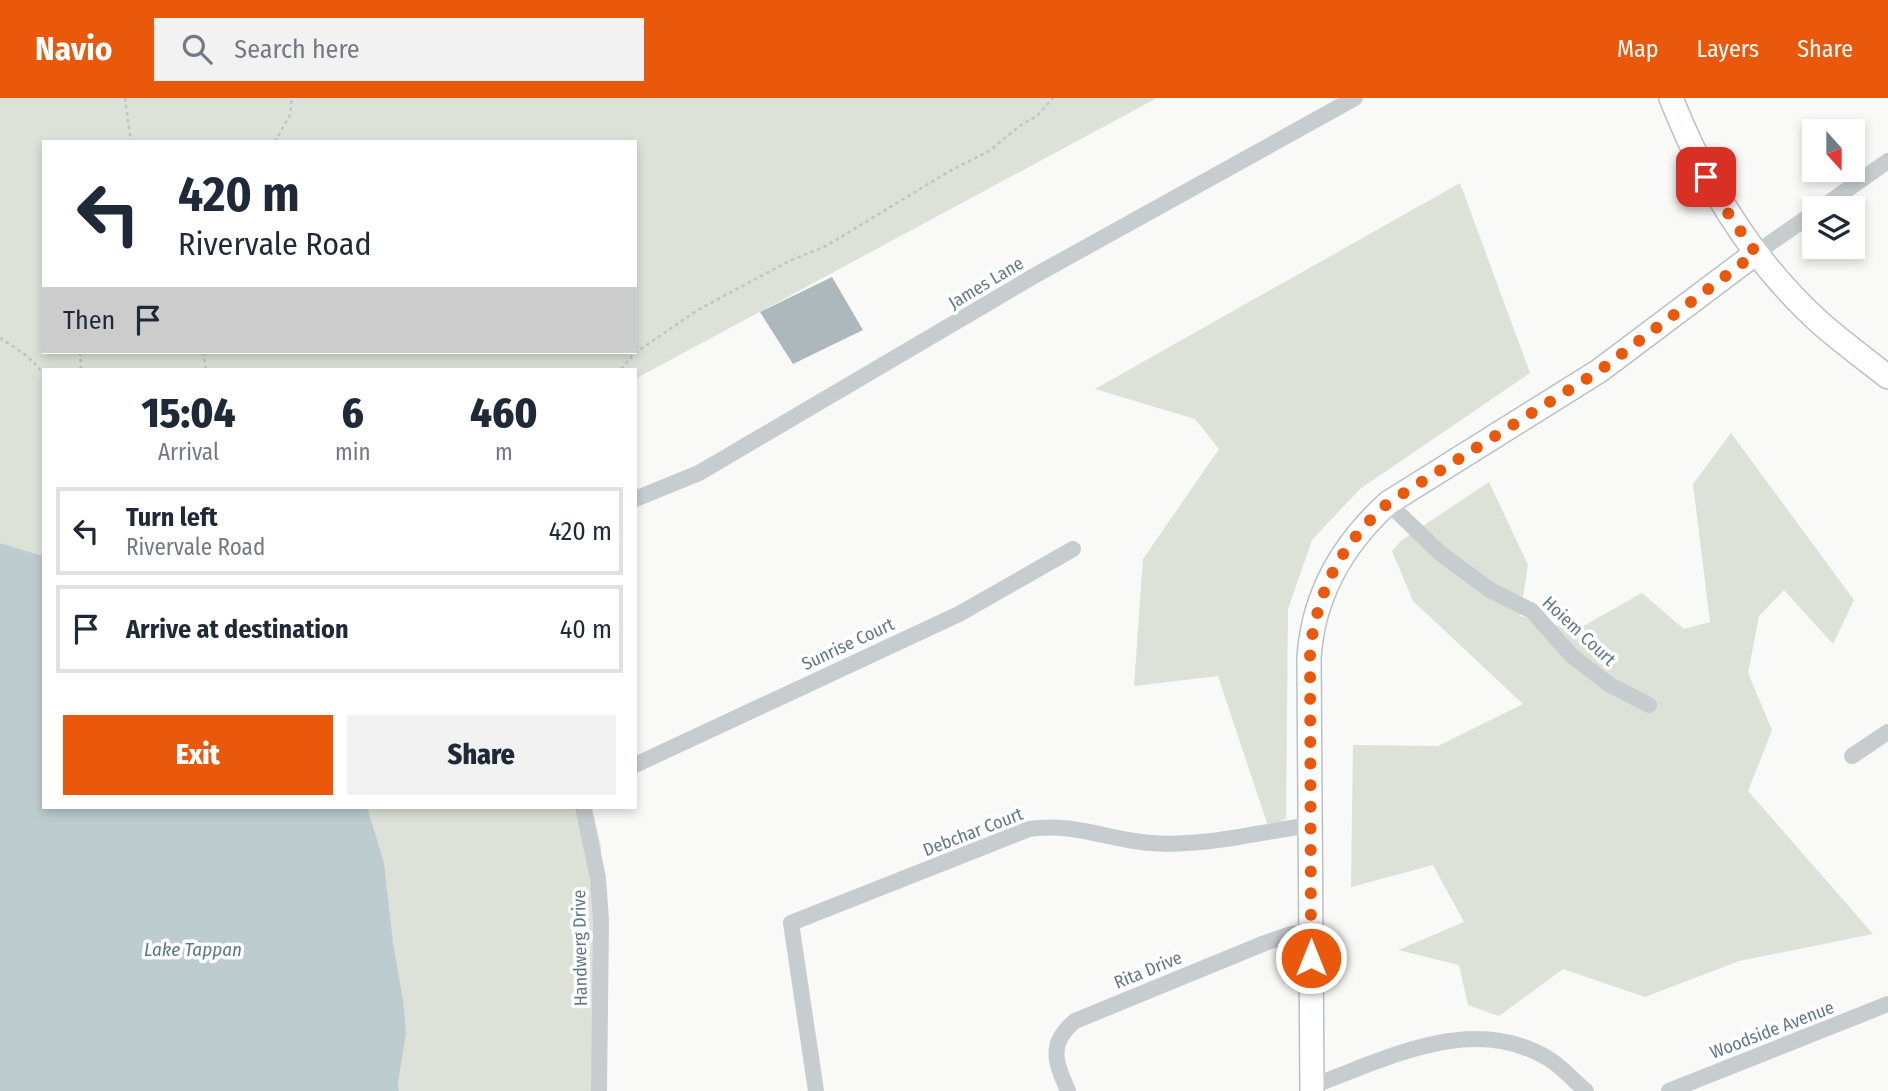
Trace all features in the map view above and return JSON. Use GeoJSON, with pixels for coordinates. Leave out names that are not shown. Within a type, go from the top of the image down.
{"type":"FeatureCollection","features":[{"type":"Feature","properties":{"kind":"main road"},"geometry":{"type":"LineString","coordinates":[[1671,98],[1706,177],[1756,253],[1818,320],[1888,377]]}},
{"type":"Feature","properties":{"kind":"main road"},"geometry":{"type":"LineString","coordinates":[[1312,1089],[1309,658],[1315,616],[1324,588],[1337,563],[1367,522],[1388,503],[1599,371],[1756,253]]}},
{"type":"Feature","properties":{"kind":"street","name":"James Lane"},"geometry":{"type":"LineString","coordinates":[[637,498],[699,473],[1034,276],[1355,98]]}},
{"type":"Feature","properties":{"kind":"street"},"geometry":{"type":"LineString","coordinates":[[1838,196],[1888,161]]}},
{"type":"Feature","properties":{"kind":"street"},"geometry":{"type":"LineString","coordinates":[[1756,253],[1802,221]]}},
{"type":"Feature","properties":{"kind":"street","name":"Hoiem Court"},"geometry":{"type":"LineString","coordinates":[[1388,503],[1440,553],[1490,590],[1532,611],[1572,656],[1610,685],[1648,705]]}},
{"type":"Feature","properties":{"kind":"street","name":"Sunrise Court"},"geometry":{"type":"LineString","coordinates":[[637,764],[959,614],[1073,548]]}},
{"type":"Feature","properties":{"kind":"street"},"geometry":{"type":"LineString","coordinates":[[1852,756],[1888,732]]}},
{"type":"Feature","properties":{"kind":"street","name":"Handwerg Drive"},"geometry":{"type":"LineString","coordinates":[[583,809],[598,878],[601,921],[599,1091]]}},
{"type":"Feature","properties":{"kind":"street","name":"Debchar Court"},"geometry":{"type":"LineString","coordinates":[[816,1091],[791,923],[1012,835],[1047,827],[1069,827],[1136,841],[1172,844],[1311,825]]}},
{"type":"Feature","properties":{"kind":"street","name":"Rita Drive"},"geometry":{"type":"LineString","coordinates":[[1069,1091],[1058,1066],[1056,1050],[1065,1028],[1075,1021],[1265,943],[1291,934],[1311,932]]}},
{"type":"Feature","properties":{"kind":"street","name":"Woodside Avenue"},"geometry":{"type":"LineString","coordinates":[[1669,1091],[1888,1004]]}},
{"type":"Feature","properties":{"kind":"street"},"geometry":{"type":"LineString","coordinates":[[1312,1089],[1424,1045],[1475,1038],[1501,1041],[1528,1049],[1550,1060],[1586,1091]]}},
{"type":"Feature","properties":{"kind":"path"},"geometry":{"type":"LineString","coordinates":[[125,98],[131,140]]}},
{"type":"Feature","properties":{"kind":"path"},"geometry":{"type":"LineString","coordinates":[[276,140],[290,115],[292,98]]}},
{"type":"Feature","properties":{"kind":"path"},"geometry":{"type":"LineString","coordinates":[[637,352],[696,311],[789,261],[826,246],[948,172],[989,151],[1021,125],[1037,116],[1053,98]]}},
{"type":"Feature","properties":{"kind":"path"},"geometry":{"type":"LineString","coordinates":[[0,338],[42,372]]}},
{"type":"Feature","properties":{"kind":"path"},"geometry":{"type":"LineString","coordinates":[[622,368],[634,354]]}},
{"type":"Feature","properties":{"kind":"shaded area"},"geometry":{"type":"Polygon","coordinates":[[[0,98],[1157,98],[637,378],[637,368],[42,368],[42,555],[0,543],[0,98]]]}},
{"type":"Feature","properties":{"kind":"shaded area"},"geometry":{"type":"Polygon","coordinates":[[[1460,183],[1530,373],[1360,489],[1312,540],[1288,609],[1286,819],[1268,826],[1218,676],[1134,686],[1143,559],[1219,449],[1195,419],[1095,389],[1460,183]]]}},
{"type":"Feature","properties":{"kind":"shaded area"},"geometry":{"type":"Polygon","coordinates":[[[1731,433],[1854,600],[1833,644],[1784,590],[1759,616],[1748,673],[1772,730],[1748,791],[1873,934],[1739,961],[1645,997],[1563,969],[1499,1016],[1468,1005],[1459,965],[1398,950],[1464,922],[1433,865],[1351,887],[1353,745],[1438,746],[1523,704],[1413,601],[1392,551],[1402,540],[1489,482],[1528,565],[1520,616],[1576,630],[1642,593],[1684,629],[1710,622],[1693,484],[1731,433]]]}},
{"type":"Feature","properties":{"kind":"shaded area"},"geometry":{"type":"Polygon","coordinates":[[[367,809],[592,809],[601,847],[604,1091],[399,1091],[403,999],[367,809]]]}},
{"type":"Feature","properties":{"kind":"water","name":"Lake Tappan"},"geometry":{"type":"Polygon","coordinates":[[[0,543],[42,555],[42,809],[368,809],[384,863],[406,1033],[399,1091],[0,1091],[0,543]]]}},
{"type":"Feature","properties":{"kind":"building"},"geometry":{"type":"Polygon","coordinates":[[[832,277],[863,330],[793,364],[760,312],[832,277]]]}},
{"type":"Feature","properties":{"kind":"route"},"geometry":{"type":"LineString","coordinates":[[1311,958],[1310,648],[1315,616],[1324,588],[1350,542],[1388,503],[1599,371],[1756,253],[1706,177]]}}]}
